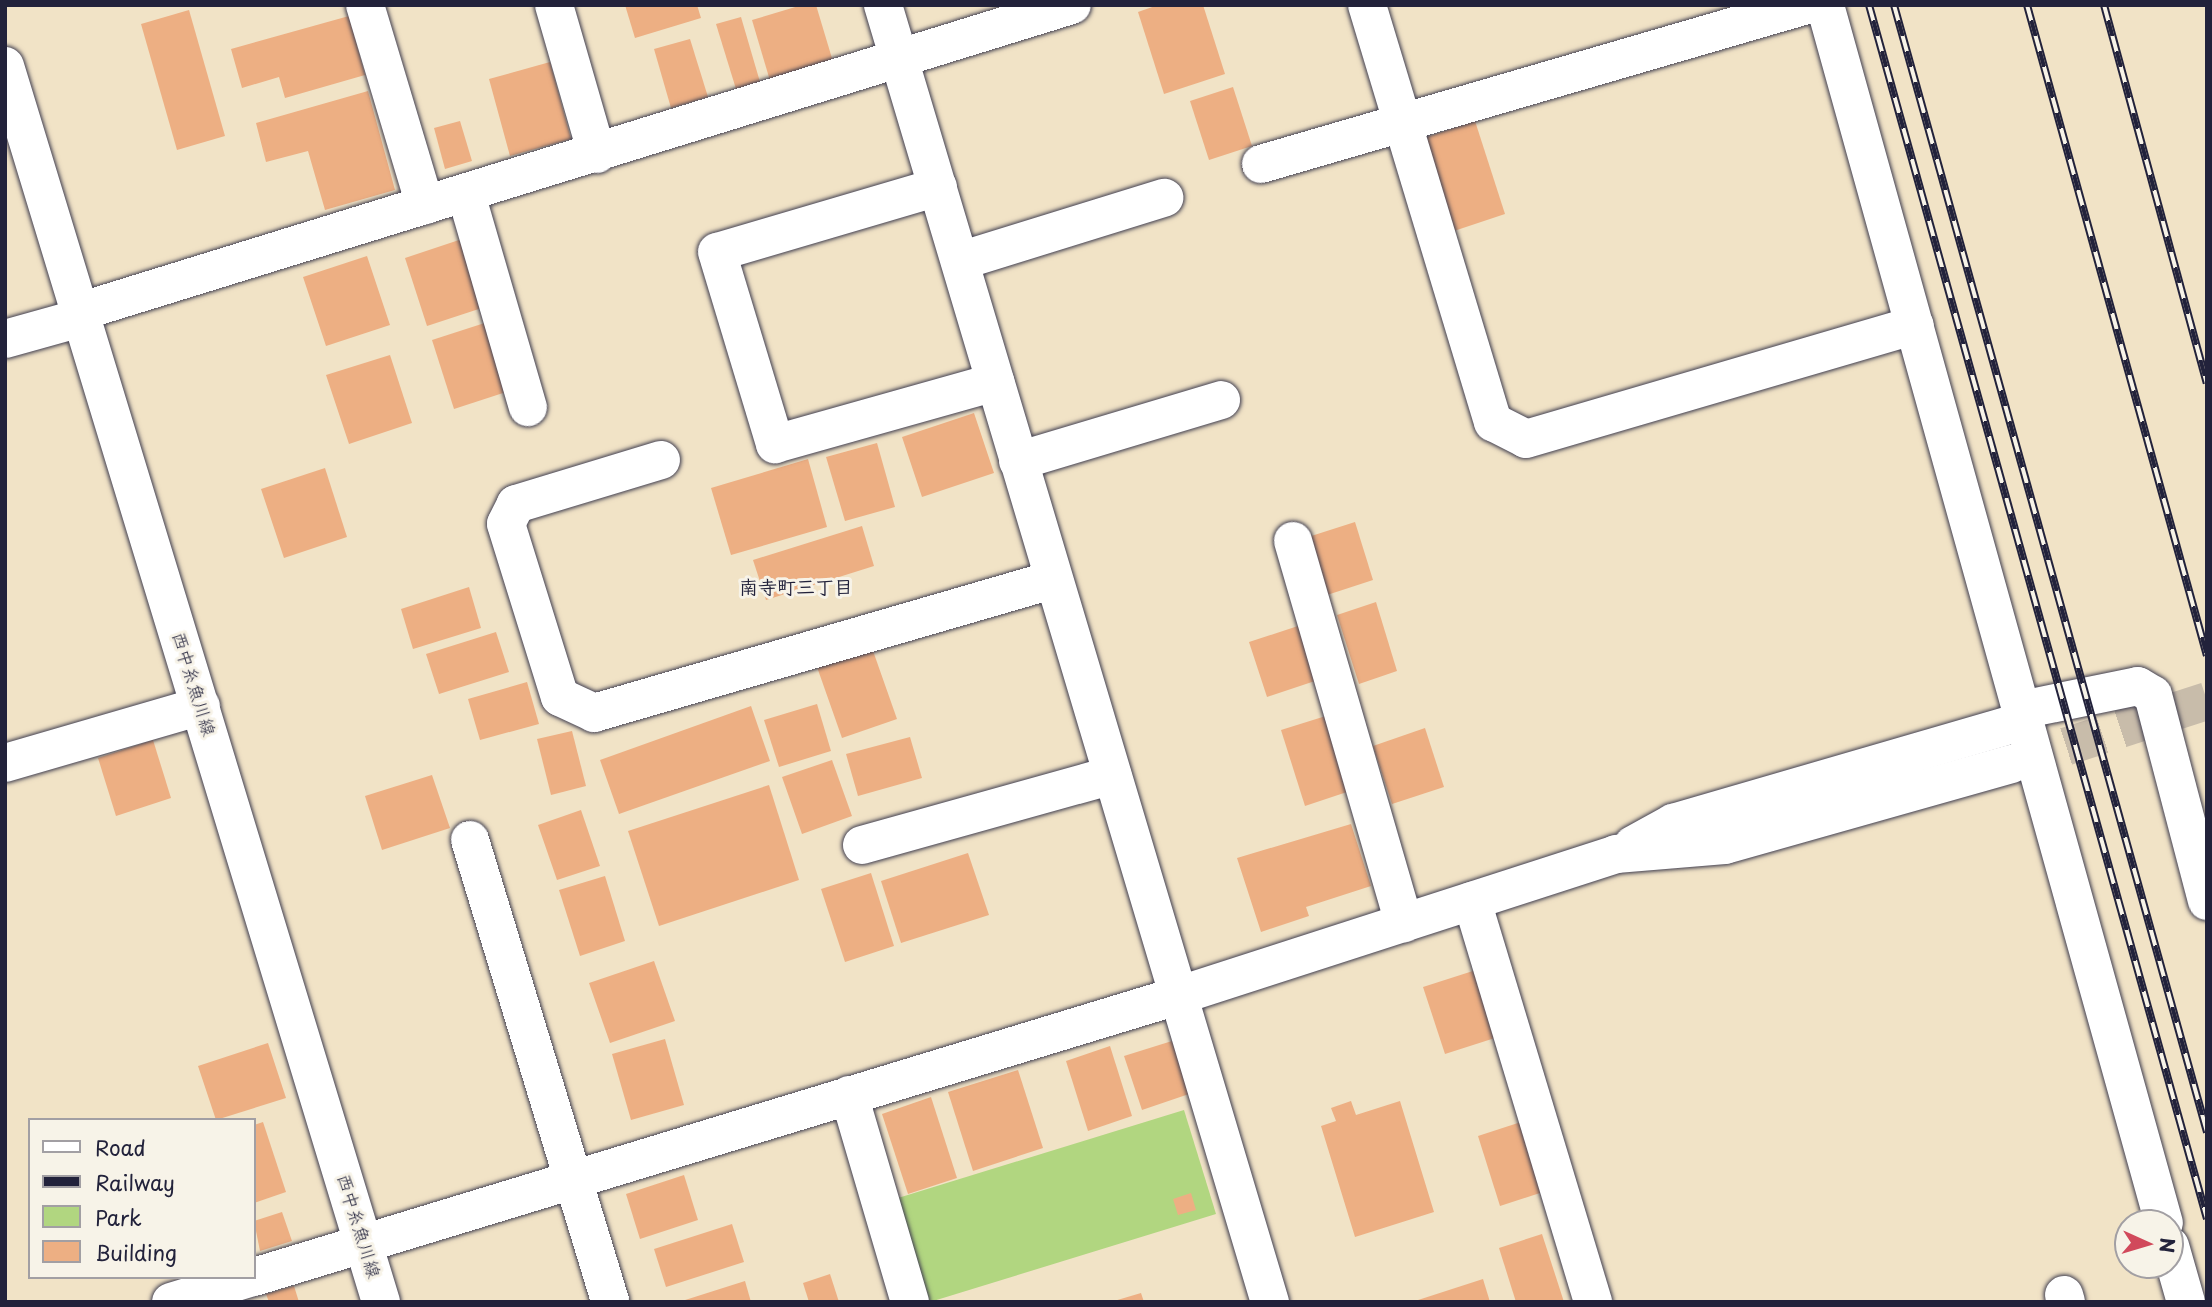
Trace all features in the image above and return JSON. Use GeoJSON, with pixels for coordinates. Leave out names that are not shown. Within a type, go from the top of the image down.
{"type":"FeatureCollection","features":[{"type":"Feature","properties":{"kind":"street"},"geometry":{"type":"LineString","coordinates":[[365,5],[425,205]]}},
{"type":"Feature","properties":{"kind":"street"},"geometry":{"type":"LineString","coordinates":[[554,5],[597,153]]}},
{"type":"Feature","properties":{"kind":"street"},"geometry":{"type":"LineString","coordinates":[[883,5],[1270,1302]]}},
{"type":"Feature","properties":{"kind":"street"},"geometry":{"type":"LineString","coordinates":[[5,340],[425,205],[900,61],[1072,5]]}},
{"type":"Feature","properties":{"kind":"street"},"geometry":{"type":"LineString","coordinates":[[1367,5],[1493,422],[1526,439],[1915,325]]}},
{"type":"Feature","properties":{"kind":"street"},"geometry":{"type":"LineString","coordinates":[[1261,164],[1807,5]]}},
{"type":"Feature","properties":{"kind":"street"},"geometry":{"type":"LineString","coordinates":[[1825,5],[2160,1209]]}},
{"type":"Feature","properties":{"kind":"street","name":"西中糸魚川線"},"geometry":{"type":"LineString","coordinates":[[5,66],[83,314],[381,1302]]}},
{"type":"Feature","properties":{"kind":"street"},"geometry":{"type":"LineString","coordinates":[[937,187],[717,252],[775,444],[995,382]]}},
{"type":"Feature","properties":{"kind":"street"},"geometry":{"type":"LineString","coordinates":[[466,194],[528,407]]}},
{"type":"Feature","properties":{"kind":"street"},"geometry":{"type":"LineString","coordinates":[[960,261],[1164,198]]}},
{"type":"Feature","properties":{"kind":"street"},"geometry":{"type":"LineString","coordinates":[[1018,461],[1222,400]]}},
{"type":"Feature","properties":{"kind":"street"},"geometry":{"type":"LineString","coordinates":[[662,460],[516,504],[506,524],[560,697],[594,713],[1053,580]]}},
{"type":"Feature","properties":{"kind":"street"},"geometry":{"type":"LineString","coordinates":[[1293,541],[1404,923]]}},
{"type":"Feature","properties":{"kind":"street"},"geometry":{"type":"LineString","coordinates":[[256,1276],[1177,996],[1616,854],[1673,823],[2023,715],[2138,686],[2153,695],[2207,901]]}},
{"type":"Feature","properties":{"kind":"street"},"geometry":{"type":"LineString","coordinates":[[5,763],[201,706]]}},
{"type":"Feature","properties":{"kind":"street"},"geometry":{"type":"LineString","coordinates":[[1616,854],[1725,845],[2012,764]]}},
{"type":"Feature","properties":{"kind":"street"},"geometry":{"type":"LineString","coordinates":[[862,845],[1112,775]]}},
{"type":"Feature","properties":{"kind":"street"},"geometry":{"type":"LineString","coordinates":[[470,840],[610,1302]]}},
{"type":"Feature","properties":{"kind":"street"},"geometry":{"type":"LineString","coordinates":[[1472,901],[1593,1302]]}},
{"type":"Feature","properties":{"kind":"street"},"geometry":{"type":"LineString","coordinates":[[849,1094],[910,1302]]}},
{"type":"Feature","properties":{"kind":"street"},"geometry":{"type":"LineString","coordinates":[[171,1302],[246,1279]]}},
{"type":"Feature","properties":{"kind":"street"},"geometry":{"type":"LineString","coordinates":[[2179,1279],[2186,1302]]}},
{"type":"Feature","properties":{"kind":"green space"},"geometry":{"type":"Polygon","coordinates":[[[1184,1110],[1216,1214],[930,1302],[898,1198],[1184,1110]]]}},
{"type":"Feature","properties":{"kind":"building"},"geometry":{"type":"Polygon","coordinates":[[[625,5],[697,5],[701,18],[635,38],[625,5]]]}},
{"type":"Feature","properties":{"kind":"building"},"geometry":{"type":"Polygon","coordinates":[[[802,5],[816,5],[834,65],[771,84],[752,20],[802,5]]]}},
{"type":"Feature","properties":{"kind":"building"},"geometry":{"type":"Polygon","coordinates":[[[1158,5],[1203,5],[1225,74],[1164,94],[1138,12],[1158,5]]]}},
{"type":"Feature","properties":{"kind":"building"},"geometry":{"type":"Polygon","coordinates":[[[189,10],[225,136],[177,150],[141,24],[189,10]]]}},
{"type":"Feature","properties":{"kind":"building"},"geometry":{"type":"Polygon","coordinates":[[[349,16],[365,75],[285,98],[279,77],[242,88],[231,49],[349,16]]]}},
{"type":"Feature","properties":{"kind":"building"},"geometry":{"type":"Polygon","coordinates":[[[741,17],[760,82],[736,89],[716,24],[741,17]]]}},
{"type":"Feature","properties":{"kind":"building"},"geometry":{"type":"Polygon","coordinates":[[[690,39],[708,97],[671,108],[654,49],[690,39]]]}},
{"type":"Feature","properties":{"kind":"building"},"geometry":{"type":"Polygon","coordinates":[[[550,62],[571,139],[510,156],[489,79],[550,62]]]}},
{"type":"Feature","properties":{"kind":"building"},"geometry":{"type":"Polygon","coordinates":[[[1233,87],[1252,146],[1209,160],[1190,101],[1233,87]]]}},
{"type":"Feature","properties":{"kind":"building"},"geometry":{"type":"Polygon","coordinates":[[[368,91],[395,190],[325,210],[308,151],[266,162],[256,123],[368,91]]]}},
{"type":"Feature","properties":{"kind":"building"},"geometry":{"type":"Polygon","coordinates":[[[460,121],[472,161],[445,169],[434,128],[460,121]]]}},
{"type":"Feature","properties":{"kind":"building"},"geometry":{"type":"Polygon","coordinates":[[[1475,121],[1505,214],[1451,232],[1421,139],[1475,121]]]}},
{"type":"Feature","properties":{"kind":"building"},"geometry":{"type":"Polygon","coordinates":[[[468,237],[491,305],[427,326],[405,258],[468,237]]]}},
{"type":"Feature","properties":{"kind":"building"},"geometry":{"type":"Polygon","coordinates":[[[367,256],[390,325],[326,346],[303,277],[367,256]]]}},
{"type":"Feature","properties":{"kind":"building"},"geometry":{"type":"Polygon","coordinates":[[[497,319],[518,388],[454,409],[432,340],[497,319]]]}},
{"type":"Feature","properties":{"kind":"building"},"geometry":{"type":"Polygon","coordinates":[[[390,355],[412,423],[349,444],[326,375],[390,355]]]}},
{"type":"Feature","properties":{"kind":"building"},"geometry":{"type":"Polygon","coordinates":[[[974,413],[994,473],[922,497],[902,437],[974,413]]]}},
{"type":"Feature","properties":{"kind":"building"},"geometry":{"type":"Polygon","coordinates":[[[877,443],[895,507],[845,521],[826,457],[877,443]]]}},
{"type":"Feature","properties":{"kind":"building"},"geometry":{"type":"Polygon","coordinates":[[[808,459],[827,527],[731,555],[711,488],[808,459]]]}},
{"type":"Feature","properties":{"kind":"building"},"geometry":{"type":"Polygon","coordinates":[[[325,468],[347,537],[284,558],[261,489],[325,468]]]}},
{"type":"Feature","properties":{"kind":"building"},"geometry":{"type":"Polygon","coordinates":[[[1355,522],[1373,580],[1324,596],[1305,538],[1355,522]]]}},
{"type":"Feature","properties":{"kind":"building"},"geometry":{"type":"Polygon","coordinates":[[[862,526],[874,566],[766,600],[753,560],[862,526]]]}},
{"type":"Feature","properties":{"kind":"building"},"geometry":{"type":"Polygon","coordinates":[[[469,587],[481,628],[413,649],[401,609],[469,587]]]}},
{"type":"Feature","properties":{"kind":"building"},"geometry":{"type":"Polygon","coordinates":[[[1376,602],[1397,671],[1359,684],[1337,615],[1376,602]]]}},
{"type":"Feature","properties":{"kind":"building"},"geometry":{"type":"Polygon","coordinates":[[[1301,625],[1318,680],[1267,697],[1249,642],[1301,625]]]}},
{"type":"Feature","properties":{"kind":"building"},"geometry":{"type":"Polygon","coordinates":[[[496,632],[509,672],[439,694],[426,654],[496,632]]]}},
{"type":"Feature","properties":{"kind":"building"},"geometry":{"type":"Polygon","coordinates":[[[872,648],[897,719],[842,738],[817,667],[872,648]]]}},
{"type":"Feature","properties":{"kind":"building"},"geometry":{"type":"Polygon","coordinates":[[[527,682],[539,724],[480,740],[468,699],[527,682]]]}},
{"type":"Feature","properties":{"kind":"building"},"geometry":{"type":"Polygon","coordinates":[[[817,704],[831,751],[779,767],[764,720],[817,704]]]}},
{"type":"Feature","properties":{"kind":"building"},"geometry":{"type":"Polygon","coordinates":[[[751,706],[770,761],[619,814],[600,760],[751,706]]]}},
{"type":"Feature","properties":{"kind":"building"},"geometry":{"type":"Polygon","coordinates":[[[1329,715],[1353,790],[1305,806],[1281,730],[1329,715]]]}},
{"type":"Feature","properties":{"kind":"building"},"geometry":{"type":"Polygon","coordinates":[[[1425,728],[1444,787],[1392,804],[1373,746],[1425,728]]]}},
{"type":"Feature","properties":{"kind":"building"},"geometry":{"type":"Polygon","coordinates":[[[572,731],[586,786],[551,795],[537,739],[572,731]]]}},
{"type":"Feature","properties":{"kind":"building"},"geometry":{"type":"Polygon","coordinates":[[[910,737],[922,778],[858,796],[846,754],[910,737]]]}},
{"type":"Feature","properties":{"kind":"building"},"geometry":{"type":"Polygon","coordinates":[[[153,740],[171,798],[116,816],[98,758],[153,740]]]}},
{"type":"Feature","properties":{"kind":"building"},"geometry":{"type":"Polygon","coordinates":[[[832,760],[852,816],[802,834],[782,777],[832,760]]]}},
{"type":"Feature","properties":{"kind":"building"},"geometry":{"type":"Polygon","coordinates":[[[432,775],[450,828],[382,850],[365,796],[432,775]]]}},
{"type":"Feature","properties":{"kind":"building"},"geometry":{"type":"Polygon","coordinates":[[[769,785],[799,880],[659,926],[628,831],[769,785]]]}},
{"type":"Feature","properties":{"kind":"building"},"geometry":{"type":"Polygon","coordinates":[[[581,810],[600,866],[557,880],[538,825],[581,810]]]}},
{"type":"Feature","properties":{"kind":"building"},"geometry":{"type":"Polygon","coordinates":[[[1351,824],[1371,886],[1306,907],[1309,916],[1261,932],[1237,858],[1351,824]]]}},
{"type":"Feature","properties":{"kind":"building"},"geometry":{"type":"Polygon","coordinates":[[[968,853],[989,915],[901,943],[881,881],[968,853]]]}},
{"type":"Feature","properties":{"kind":"building"},"geometry":{"type":"Polygon","coordinates":[[[871,873],[894,946],[845,962],[821,889],[871,873]]]}},
{"type":"Feature","properties":{"kind":"building"},"geometry":{"type":"Polygon","coordinates":[[[605,876],[625,941],[580,956],[559,890],[605,876]]]}},
{"type":"Feature","properties":{"kind":"building"},"geometry":{"type":"Polygon","coordinates":[[[654,961],[675,1021],[610,1043],[589,983],[654,961]]]}},
{"type":"Feature","properties":{"kind":"building"},"geometry":{"type":"Polygon","coordinates":[[[1476,970],[1498,1037],[1445,1054],[1423,987],[1476,970]]]}},
{"type":"Feature","properties":{"kind":"building"},"geometry":{"type":"Polygon","coordinates":[[[665,1039],[684,1105],[631,1120],[612,1054],[665,1039]]]}},
{"type":"Feature","properties":{"kind":"building"},"geometry":{"type":"Polygon","coordinates":[[[1172,1041],[1189,1094],[1142,1110],[1124,1056],[1172,1041]]]}},
{"type":"Feature","properties":{"kind":"building"},"geometry":{"type":"Polygon","coordinates":[[[268,1043],[286,1098],[215,1118],[198,1066],[268,1043]]]}},
{"type":"Feature","properties":{"kind":"building"},"geometry":{"type":"Polygon","coordinates":[[[1110,1046],[1132,1116],[1088,1131],[1066,1061],[1110,1046]]]}},
{"type":"Feature","properties":{"kind":"building"},"geometry":{"type":"Polygon","coordinates":[[[1018,1070],[1043,1148],[973,1171],[948,1092],[1018,1070]]]}},
{"type":"Feature","properties":{"kind":"building"},"geometry":{"type":"Polygon","coordinates":[[[931,1097],[957,1178],[908,1194],[882,1114],[931,1097]]]}},
{"type":"Feature","properties":{"kind":"building"},"geometry":{"type":"Polygon","coordinates":[[[1351,1101],[1356,1115],[1400,1101],[1434,1212],[1355,1237],[1321,1126],[1336,1121],[1331,1108],[1351,1101]]]}},
{"type":"Feature","properties":{"kind":"building"},"geometry":{"type":"Polygon","coordinates":[[[263,1122],[286,1192],[256,1202],[256,1124],[263,1122]]]}},
{"type":"Feature","properties":{"kind":"building"},"geometry":{"type":"Polygon","coordinates":[[[1521,1122],[1543,1192],[1500,1206],[1478,1136],[1521,1122]]]}},
{"type":"Feature","properties":{"kind":"building"},"geometry":{"type":"Polygon","coordinates":[[[684,1175],[698,1220],[640,1239],[626,1194],[684,1175]]]}},
{"type":"Feature","properties":{"kind":"building"},"geometry":{"type":"Polygon","coordinates":[[[1191,1193],[1196,1210],[1178,1215],[1173,1199],[1191,1193]]]}},
{"type":"Feature","properties":{"kind":"building"},"geometry":{"type":"Polygon","coordinates":[[[282,1212],[292,1241],[260,1251],[256,1220],[282,1212]]]}},
{"type":"Feature","properties":{"kind":"building"},"geometry":{"type":"Polygon","coordinates":[[[732,1224],[744,1262],[666,1287],[654,1249],[732,1224]]]}},
{"type":"Feature","properties":{"kind":"building"},"geometry":{"type":"Polygon","coordinates":[[[1542,1234],[1564,1302],[1516,1302],[1499,1248],[1542,1234]]]}},
{"type":"Feature","properties":{"kind":"building"},"geometry":{"type":"Polygon","coordinates":[[[830,1274],[839,1302],[809,1302],[803,1283],[830,1274]]]}},
{"type":"Feature","properties":{"kind":"building"},"geometry":{"type":"Polygon","coordinates":[[[1483,1279],[1490,1302],[1415,1302],[1415,1301],[1483,1279]]]}},
{"type":"Feature","properties":{"kind":"building"},"geometry":{"type":"Polygon","coordinates":[[[745,1281],[751,1302],[682,1302],[682,1301],[745,1281]]]}},
{"type":"Feature","properties":{"kind":"building"},"geometry":{"type":"Polygon","coordinates":[[[294,1286],[299,1302],[269,1302],[266,1294],[294,1286]]]}},
{"type":"Feature","properties":{"kind":"building"},"geometry":{"type":"Polygon","coordinates":[[[1141,1293],[1144,1302],[1114,1302],[1114,1301],[1141,1293]]]}},
{"type":"Feature","properties":{"kind":"tunnel"},"geometry":{"type":"LineString","coordinates":[[2012,764],[2207,701]]}},
{"type":"Feature","properties":{"kind":"railway"},"geometry":{"type":"LineString","coordinates":[[1869,5],[2207,1219]]}},
{"type":"Feature","properties":{"kind":"railway"},"geometry":{"type":"LineString","coordinates":[[1894,5],[2207,1132]]}},
{"type":"Feature","properties":{"kind":"railway"},"geometry":{"type":"LineString","coordinates":[[2027,5],[2207,656]]}},
{"type":"Feature","properties":{"kind":"railway"},"geometry":{"type":"LineString","coordinates":[[2104,5],[2207,383]]}},
{"type":"Feature","properties":{"kind":"district","name":"南寺町三丁目"},"geometry":{"type":"Point","coordinates":[796,587]}}]}
